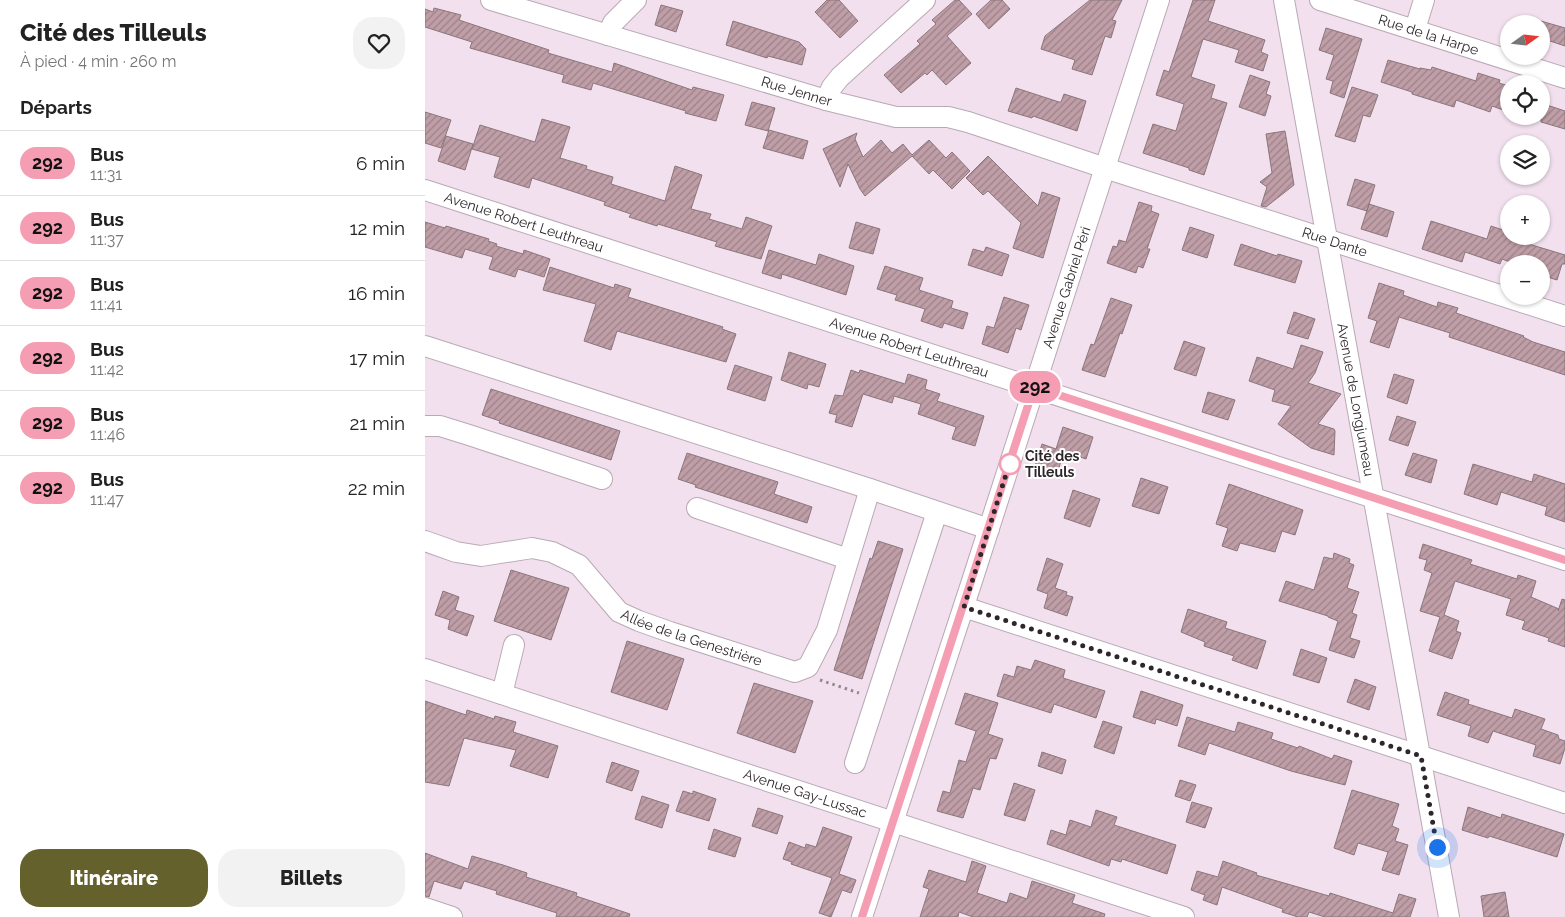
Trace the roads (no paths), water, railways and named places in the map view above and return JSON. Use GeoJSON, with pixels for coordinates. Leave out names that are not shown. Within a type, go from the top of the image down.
{"type":"FeatureCollection","features":[{"type":"Feature","properties":{"kind":"street","name":"Rue Jenner"},"geometry":{"type":"LineString","coordinates":[[491,0],[826,100],[896,117],[947,117],[968,122],[1105,168]]}},
{"type":"Feature","properties":{"kind":"street"},"geometry":{"type":"LineString","coordinates":[[608,35],[613,23],[636,0]]}},
{"type":"Feature","properties":{"kind":"street"},"geometry":{"type":"LineString","coordinates":[[826,100],[832,87],[840,77],[925,0]]}},
{"type":"Feature","properties":{"kind":"street","name":"Avenue Gabriel Péri"},"geometry":{"type":"LineString","coordinates":[[862,917],[964,607],[1159,0]]}},
{"type":"Feature","properties":{"kind":"street","name":"Avenue de Longjumeau"},"geometry":{"type":"LineString","coordinates":[[1284,0],[1449,917]]}},
{"type":"Feature","properties":{"kind":"street","name":"Rue de la Harpe"},"geometry":{"type":"LineString","coordinates":[[1320,0],[1565,78]]}},
{"type":"Feature","properties":{"kind":"street"},"geometry":{"type":"LineString","coordinates":[[1415,30],[1424,0]]}},
{"type":"Feature","properties":{"kind":"street","name":"Rue Dante"},"geometry":{"type":"LineString","coordinates":[[1105,168],[1565,316]]}},
{"type":"Feature","properties":{"kind":"street","name":"Avenue Robert Leuthreau"},"geometry":{"type":"LineString","coordinates":[[425,190],[1565,560]]}},
{"type":"Feature","properties":{"kind":"street"},"geometry":{"type":"LineString","coordinates":[[425,346],[989,529]]}},
{"type":"Feature","properties":{"kind":"street"},"geometry":{"type":"LineString","coordinates":[[425,426],[440,426],[602,479]]}},
{"type":"Feature","properties":{"kind":"street"},"geometry":{"type":"LineString","coordinates":[[697,508],[848,559],[870,489]]}},
{"type":"Feature","properties":{"kind":"street"},"geometry":{"type":"LineString","coordinates":[[855,763],[937,512]]}},
{"type":"Feature","properties":{"kind":"street","name":"Allée de la Genestrière"},"geometry":{"type":"LineString","coordinates":[[425,541],[457,552],[481,556],[532,548],[552,552],[579,565],[619,612],[670,632],[795,672],[808,667],[827,630],[848,559]]}},
{"type":"Feature","properties":{"kind":"street"},"geometry":{"type":"LineString","coordinates":[[964,607],[1565,803]]}},
{"type":"Feature","properties":{"kind":"street"},"geometry":{"type":"LineString","coordinates":[[501,694],[514,645]]}},
{"type":"Feature","properties":{"kind":"street","name":"Avenue Gay-Lussac"},"geometry":{"type":"LineString","coordinates":[[425,669],[1184,917]]}},
{"type":"Feature","properties":{"kind":"street"},"geometry":{"type":"LineString","coordinates":[[425,908],[453,917]]}},
{"type":"Feature","properties":{"kind":"place","name":"Cité des Tilleuls"},"geometry":{"type":"Point","coordinates":[1010,464]}}]}
